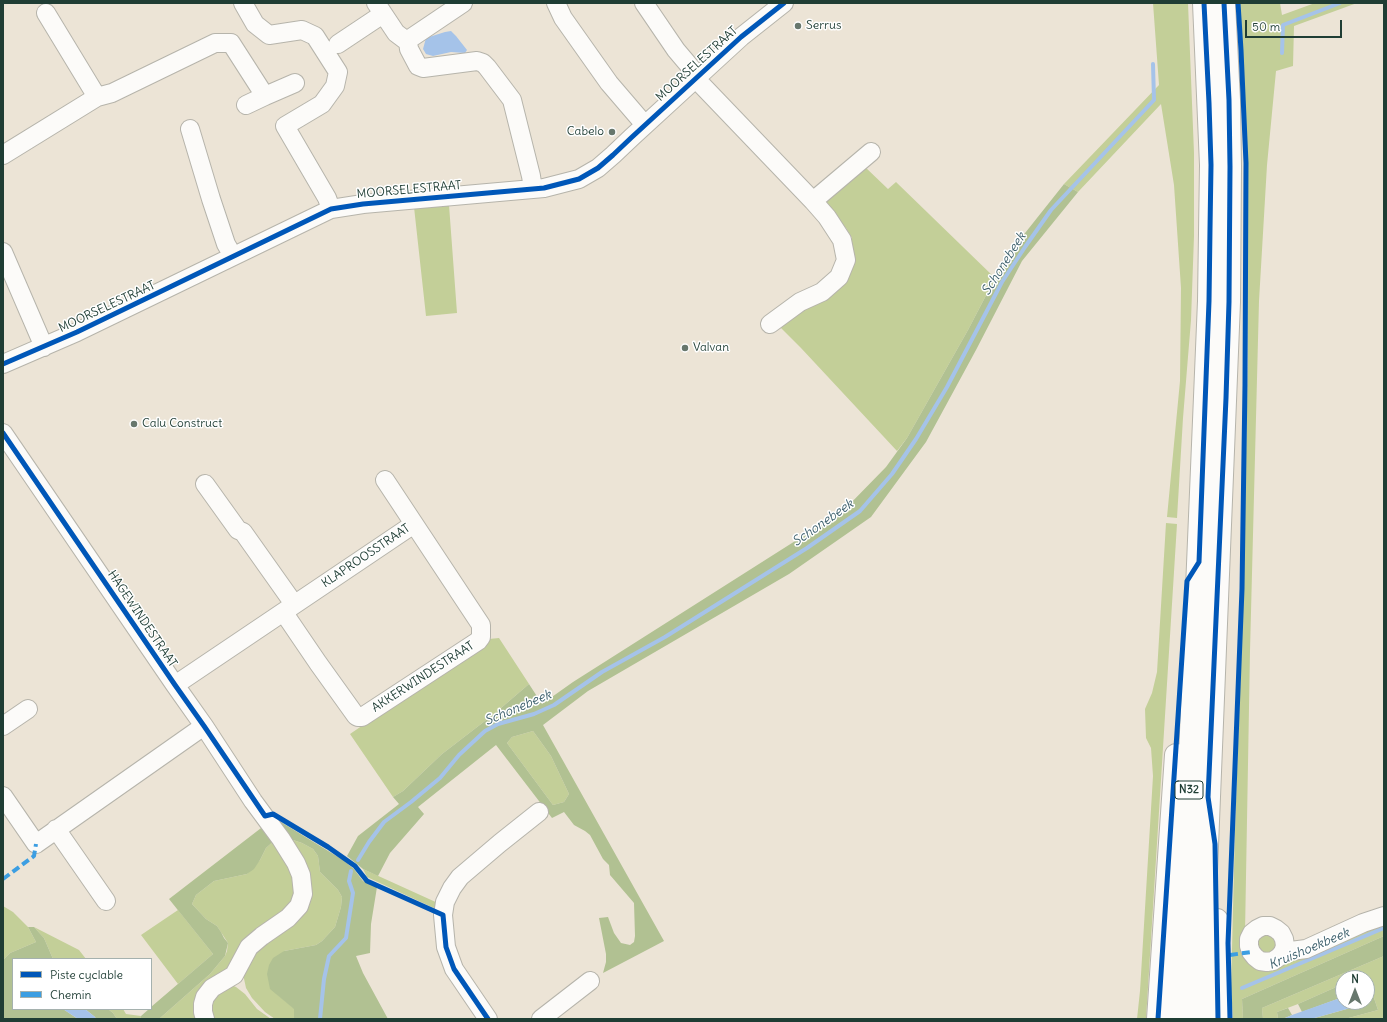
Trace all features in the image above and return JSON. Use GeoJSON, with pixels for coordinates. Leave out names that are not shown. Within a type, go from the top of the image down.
{"type":"FeatureCollection","features":[{"type":"Feature","properties":{"kind":"highway","name":"N32"},"geometry":{"type":"LineString","coordinates":[[1179,1019],[1209,301],[1209,103],[1204,3]]}},
{"type":"Feature","properties":{"kind":"highway","name":"N32"},"geometry":{"type":"LineString","coordinates":[[1200,1019],[1229,302],[1230,159],[1229,100],[1224,3]]}},
{"type":"Feature","properties":{"kind":"highway"},"geometry":{"type":"LineString","coordinates":[[1158,1019],[1187,581],[1199,562]]}},
{"type":"Feature","properties":{"kind":"highway"},"geometry":{"type":"LineString","coordinates":[[1208,798],[1215,844],[1218,1019]]}},
{"type":"Feature","properties":{"kind":"street"},"geometry":{"type":"LineString","coordinates":[[243,3],[255,24],[268,35],[302,30],[315,36],[338,72],[335,86],[322,104],[285,126],[327,198],[331,209]]}},
{"type":"Feature","properties":{"kind":"street"},"geometry":{"type":"LineString","coordinates":[[408,42],[417,33],[463,3]]}},
{"type":"Feature","properties":{"kind":"street"},"geometry":{"type":"LineString","coordinates":[[556,3],[563,18],[609,83],[645,125]]}},
{"type":"Feature","properties":{"kind":"street"},"geometry":{"type":"LineString","coordinates":[[644,3],[676,50],[697,77],[813,201],[827,217],[842,240],[846,260],[839,277],[822,292],[800,302],[770,324]]}},
{"type":"Feature","properties":{"kind":"street","name":"MOORSELESTRAAT"},"geometry":{"type":"LineString","coordinates":[[3,364],[44,347],[165,290],[331,209],[363,204],[533,190],[579,180],[608,160],[741,36],[784,3]]}},
{"type":"Feature","properties":{"kind":"street"},"geometry":{"type":"LineString","coordinates":[[338,44],[379,9],[396,33],[408,42],[410,52],[418,66],[423,68],[477,62],[483,63],[512,100],[531,176],[533,190]]}},
{"type":"Feature","properties":{"kind":"street"},"geometry":{"type":"LineString","coordinates":[[46,13],[97,97]]}},
{"type":"Feature","properties":{"kind":"street"},"geometry":{"type":"LineString","coordinates":[[3,155],[97,97],[112,93],[215,43],[231,44],[265,96]]}},
{"type":"Feature","properties":{"kind":"street"},"geometry":{"type":"LineString","coordinates":[[246,105],[295,83]]}},
{"type":"Feature","properties":{"kind":"street"},"geometry":{"type":"LineString","coordinates":[[190,129],[213,206],[226,244],[232,256]]}},
{"type":"Feature","properties":{"kind":"street"},"geometry":{"type":"LineString","coordinates":[[813,201],[871,152]]}},
{"type":"Feature","properties":{"kind":"street"},"geometry":{"type":"LineString","coordinates":[[3,252],[44,347]]}},
{"type":"Feature","properties":{"kind":"street","name":"HAGEWINDESTRAAT"},"geometry":{"type":"LineString","coordinates":[[3,433],[282,839],[301,875],[303,894],[299,906],[288,918],[249,947],[234,975],[212,988],[205,997],[203,1004],[205,1019]]}},
{"type":"Feature","properties":{"kind":"street"},"geometry":{"type":"LineString","coordinates":[[207,479],[238,530],[243,532],[289,608]]}},
{"type":"Feature","properties":{"kind":"street","name":"KLAPROOSSTRAAT"},"geometry":{"type":"LineString","coordinates":[[175,685],[414,524],[385,480]]}},
{"type":"Feature","properties":{"kind":"street","name":"AKKERWINDESTRAAT"},"geometry":{"type":"LineString","coordinates":[[289,608],[332,682],[358,717],[362,717],[478,641],[482,634],[481,625],[414,524]]}},
{"type":"Feature","properties":{"kind":"street"},"geometry":{"type":"LineString","coordinates":[[3,726],[28,708]]}},
{"type":"Feature","properties":{"kind":"street"},"geometry":{"type":"LineString","coordinates":[[3,796],[36,844],[204,726]]}},
{"type":"Feature","properties":{"kind":"street"},"geometry":{"type":"LineString","coordinates":[[488,1019],[454,969],[446,947],[443,915],[445,902],[452,888],[460,877],[539,812]]}},
{"type":"Feature","properties":{"kind":"street"},"geometry":{"type":"LineString","coordinates":[[56,829],[106,901]]}},
{"type":"Feature","properties":{"kind":"street"},"geometry":{"type":"LineString","coordinates":[[1283,952],[1306,949],[1384,916]]}},
{"type":"Feature","properties":{"kind":"street"},"geometry":{"type":"LineString","coordinates":[[542,1019],[590,981]]}},
{"type":"Feature","properties":{"kind":"green space"},"geometry":{"type":"Polygon","coordinates":[[[1153,3],[1188,3],[1194,153],[1194,236],[1191,320],[1177,518],[1167,517],[1180,381],[1181,288],[1174,185],[1161,104],[1078,192],[1064,184],[1159,85],[1153,3]]]}},
{"type":"Feature","properties":{"kind":"green space"},"geometry":{"type":"Polygon","coordinates":[[[1240,3],[1280,3],[1282,15],[1315,3],[1357,3],[1294,26],[1293,66],[1276,71],[1267,165],[1259,301],[1250,651],[1245,933],[1251,961],[1384,919],[1384,936],[1242,999],[1243,1019],[1233,1019],[1231,988],[1242,632],[1248,362],[1245,107],[1240,3]]]}},
{"type":"Feature","properties":{"kind":"green space"},"geometry":{"type":"Polygon","coordinates":[[[864,166],[888,189],[896,182],[995,278],[968,330],[907,438],[897,451],[778,325],[852,252],[852,238],[846,228],[821,204],[864,166]]]}},
{"type":"Feature","properties":{"kind":"green space"},"geometry":{"type":"Polygon","coordinates":[[[1064,184],[1078,192],[1022,261],[926,442],[871,517],[789,574],[588,691],[543,725],[664,941],[603,973],[606,962],[606,954],[599,918],[608,917],[614,933],[621,943],[630,945],[634,942],[635,936],[634,903],[610,875],[609,865],[603,859],[590,835],[574,825],[564,812],[552,818],[496,745],[418,807],[424,814],[390,853],[378,876],[363,869],[347,856],[358,836],[399,804],[393,797],[403,791],[442,754],[494,714],[529,684],[542,704],[573,682],[844,510],[886,467],[907,438],[968,330],[1006,257],[1064,184]],[[533,731],[512,737],[507,743],[553,805],[564,802],[569,794],[551,756],[533,731]]]}},
{"type":"Feature","properties":{"kind":"green space"},"geometry":{"type":"Polygon","coordinates":[[[449,205],[457,313],[426,316],[414,207],[449,205]]]}},
{"type":"Feature","properties":{"kind":"green space"},"geometry":{"type":"Polygon","coordinates":[[[1166,523],[1177,524],[1146,1019],[1137,1019],[1153,776],[1151,748],[1146,738],[1145,709],[1152,693],[1157,672],[1166,523]]]}},
{"type":"Feature","properties":{"kind":"green space"},"geometry":{"type":"Polygon","coordinates":[[[499,638],[529,684],[494,714],[442,754],[403,791],[393,797],[350,734],[489,639],[499,638]]]}},
{"type":"Feature","properties":{"kind":"green space"},"geometry":{"type":"Polygon","coordinates":[[[533,731],[551,756],[569,794],[564,802],[553,805],[507,743],[512,737],[533,731]]]}},
{"type":"Feature","properties":{"kind":"green space"},"geometry":{"type":"Polygon","coordinates":[[[276,819],[343,860],[354,869],[363,881],[377,887],[371,924],[370,953],[356,956],[363,973],[388,1019],[294,1019],[294,1009],[270,989],[267,974],[269,965],[273,958],[284,951],[316,945],[322,941],[335,927],[341,907],[342,897],[338,890],[320,872],[318,856],[313,849],[290,839],[276,819]]]}},
{"type":"Feature","properties":{"kind":"green space"},"geometry":{"type":"Polygon","coordinates":[[[265,825],[276,839],[266,848],[254,869],[247,874],[214,881],[196,895],[192,904],[206,919],[217,926],[228,943],[225,956],[210,974],[159,1019],[140,1019],[141,1016],[148,1010],[152,1010],[152,1006],[213,954],[169,899],[265,825]]]}},
{"type":"Feature","properties":{"kind":"green space"},"geometry":{"type":"Polygon","coordinates":[[[276,839],[288,856],[298,893],[199,1019],[159,1019],[210,974],[225,956],[227,951],[228,943],[217,926],[206,919],[192,904],[196,895],[214,881],[247,874],[260,860],[266,848],[276,839]]]}},
{"type":"Feature","properties":{"kind":"green space"},"geometry":{"type":"Polygon","coordinates":[[[290,839],[313,849],[318,856],[320,872],[338,890],[342,897],[341,907],[335,927],[322,941],[316,945],[284,951],[277,994],[295,1009],[295,1018],[275,1019],[265,1012],[252,998],[246,988],[243,974],[252,950],[297,915],[290,839]]]}},
{"type":"Feature","properties":{"kind":"green space"},"geometry":{"type":"Polygon","coordinates":[[[363,869],[440,904],[438,910],[367,877],[363,869]]]}},
{"type":"Feature","properties":{"kind":"green space"},"geometry":{"type":"Polygon","coordinates":[[[3,906],[13,912],[28,927],[36,942],[10,953],[3,960],[3,906]]]}},
{"type":"Feature","properties":{"kind":"green space"},"geometry":{"type":"Polygon","coordinates":[[[178,910],[213,954],[178,984],[141,935],[178,910]]]}},
{"type":"Feature","properties":{"kind":"green space"},"geometry":{"type":"Polygon","coordinates":[[[28,927],[34,927],[44,938],[53,958],[12,958],[12,1010],[64,1010],[78,1019],[3,1019],[3,960],[10,953],[36,942],[28,927]]]}},
{"type":"Feature","properties":{"kind":"green space"},"geometry":{"type":"Polygon","coordinates":[[[34,927],[79,950],[85,958],[53,958],[44,938],[34,927]]]}},
{"type":"Feature","properties":{"kind":"green space"},"geometry":{"type":"Polygon","coordinates":[[[1265,930],[1281,942],[1266,959],[1252,941],[1265,930]]]}},
{"type":"Feature","properties":{"kind":"green space"},"geometry":{"type":"Polygon","coordinates":[[[1384,936],[1384,956],[1351,970],[1335,970],[1335,977],[1262,1008],[1263,1019],[1243,1019],[1242,999],[1384,936]]]}},
{"type":"Feature","properties":{"kind":"green space"},"geometry":{"type":"Polygon","coordinates":[[[1384,956],[1384,1019],[1345,1019],[1378,1010],[1375,1001],[1375,970],[1351,970],[1384,956]]]}},
{"type":"Feature","properties":{"kind":"green space"},"geometry":{"type":"Polygon","coordinates":[[[1335,977],[1335,988],[1277,1012],[1278,1019],[1263,1019],[1262,1008],[1335,977]]]}},
{"type":"Feature","properties":{"kind":"green space"},"geometry":{"type":"Polygon","coordinates":[[[229,984],[245,994],[257,1009],[271,1019],[208,1019],[207,1004],[229,984]]]}},
{"type":"Feature","properties":{"kind":"green space"},"geometry":{"type":"Polygon","coordinates":[[[1335,988],[1335,1000],[1302,1012],[1298,1004],[1335,988]]]}},
{"type":"Feature","properties":{"kind":"green space"},"geometry":{"type":"Polygon","coordinates":[[[1375,1001],[1378,1010],[1345,1019],[1311,1019],[1343,1010],[1375,1010],[1375,1001]]]}},
{"type":"Feature","properties":{"kind":"green space"},"geometry":{"type":"Polygon","coordinates":[[[1288,1008],[1292,1015],[1285,1019],[1278,1019],[1277,1012],[1288,1008]]]}},
{"type":"Feature","properties":{"kind":"green space"},"geometry":{"type":"Polygon","coordinates":[[[86,1010],[109,1010],[117,1019],[96,1019],[86,1010]]]}},
{"type":"Feature","properties":{"kind":"green space"},"geometry":{"type":"Polygon","coordinates":[[[109,1010],[124,1010],[126,1014],[141,1016],[140,1019],[117,1019],[109,1010]]]}},
{"type":"Feature","properties":{"kind":"water"},"geometry":{"type":"Polygon","coordinates":[[[451,31],[467,50],[465,53],[451,52],[433,56],[426,54],[423,49],[426,38],[451,31]]]}},
{"type":"Feature","properties":{"kind":"water"},"geometry":{"type":"Polygon","coordinates":[[[1335,1000],[1335,1010],[1343,1010],[1311,1019],[1285,1019],[1292,1015],[1335,1000]]]}},
{"type":"Feature","properties":{"kind":"water"},"geometry":{"type":"Polygon","coordinates":[[[64,1010],[86,1010],[96,1019],[78,1019],[64,1010]]]}},
{"type":"Feature","properties":{"kind":"waterway","name":"Schonebeek"},"geometry":{"type":"LineString","coordinates":[[1282,53],[1283,25],[1340,3]]}},
{"type":"Feature","properties":{"kind":"waterway","name":"Schonebeek"},"geometry":{"type":"LineString","coordinates":[[358,860],[384,822],[440,778],[459,755],[485,731],[498,724],[534,714],[554,705],[602,672],[665,637],[807,548],[860,511],[892,474],[916,439],[947,387],[1002,282],[1051,210],[1154,100],[1153,64]]}},
{"type":"Feature","properties":{"kind":"waterway","name":"Schonebeek"},"geometry":{"type":"LineString","coordinates":[[320,1019],[324,979],[329,956],[346,938],[353,893],[349,881],[351,871]]}},
{"type":"Feature","properties":{"kind":"waterway","name":"Kruishoekbeek"},"geometry":{"type":"LineString","coordinates":[[1242,988],[1384,928]]}},
{"type":"Feature","properties":{"kind":"marked path"},"geometry":{"type":"LineString","coordinates":[[3,879],[34,856],[36,844]]}},
{"type":"Feature","properties":{"kind":"marked path"},"geometry":{"type":"LineString","coordinates":[[1230,955],[1251,952]]}},
{"type":"Feature","properties":{"kind":"cycle path"},"geometry":{"type":"LineString","coordinates":[[3,364],[77,332],[331,209],[363,204],[544,188],[579,179],[598,168],[741,37],[784,3]]}},
{"type":"Feature","properties":{"kind":"cycle path"},"geometry":{"type":"LineString","coordinates":[[1158,1019],[1187,581],[1199,562],[1209,301],[1211,165],[1204,3]]}},
{"type":"Feature","properties":{"kind":"cycle path"},"geometry":{"type":"LineString","coordinates":[[1218,1019],[1215,844],[1208,797],[1229,302],[1229,100],[1224,3]]}},
{"type":"Feature","properties":{"kind":"cycle path"},"geometry":{"type":"LineString","coordinates":[[1230,1019],[1228,943],[1242,589],[1245,385],[1246,163],[1238,3]]}},
{"type":"Feature","properties":{"kind":"cycle path"},"geometry":{"type":"LineString","coordinates":[[3,433],[265,816],[273,814],[328,847],[355,866],[367,881],[443,915],[446,947],[454,969],[488,1019]]}},
{"type":"Feature","properties":{"kind":"place","name":"Serrus"},"geometry":{"type":"Point","coordinates":[798,26]}},
{"type":"Feature","properties":{"kind":"place","name":"Cabelo"},"geometry":{"type":"Point","coordinates":[612,132]}},
{"type":"Feature","properties":{"kind":"place","name":"Valvan"},"geometry":{"type":"Point","coordinates":[685,348]}},
{"type":"Feature","properties":{"kind":"place","name":"Calu Construct"},"geometry":{"type":"Point","coordinates":[134,424]}}]}
